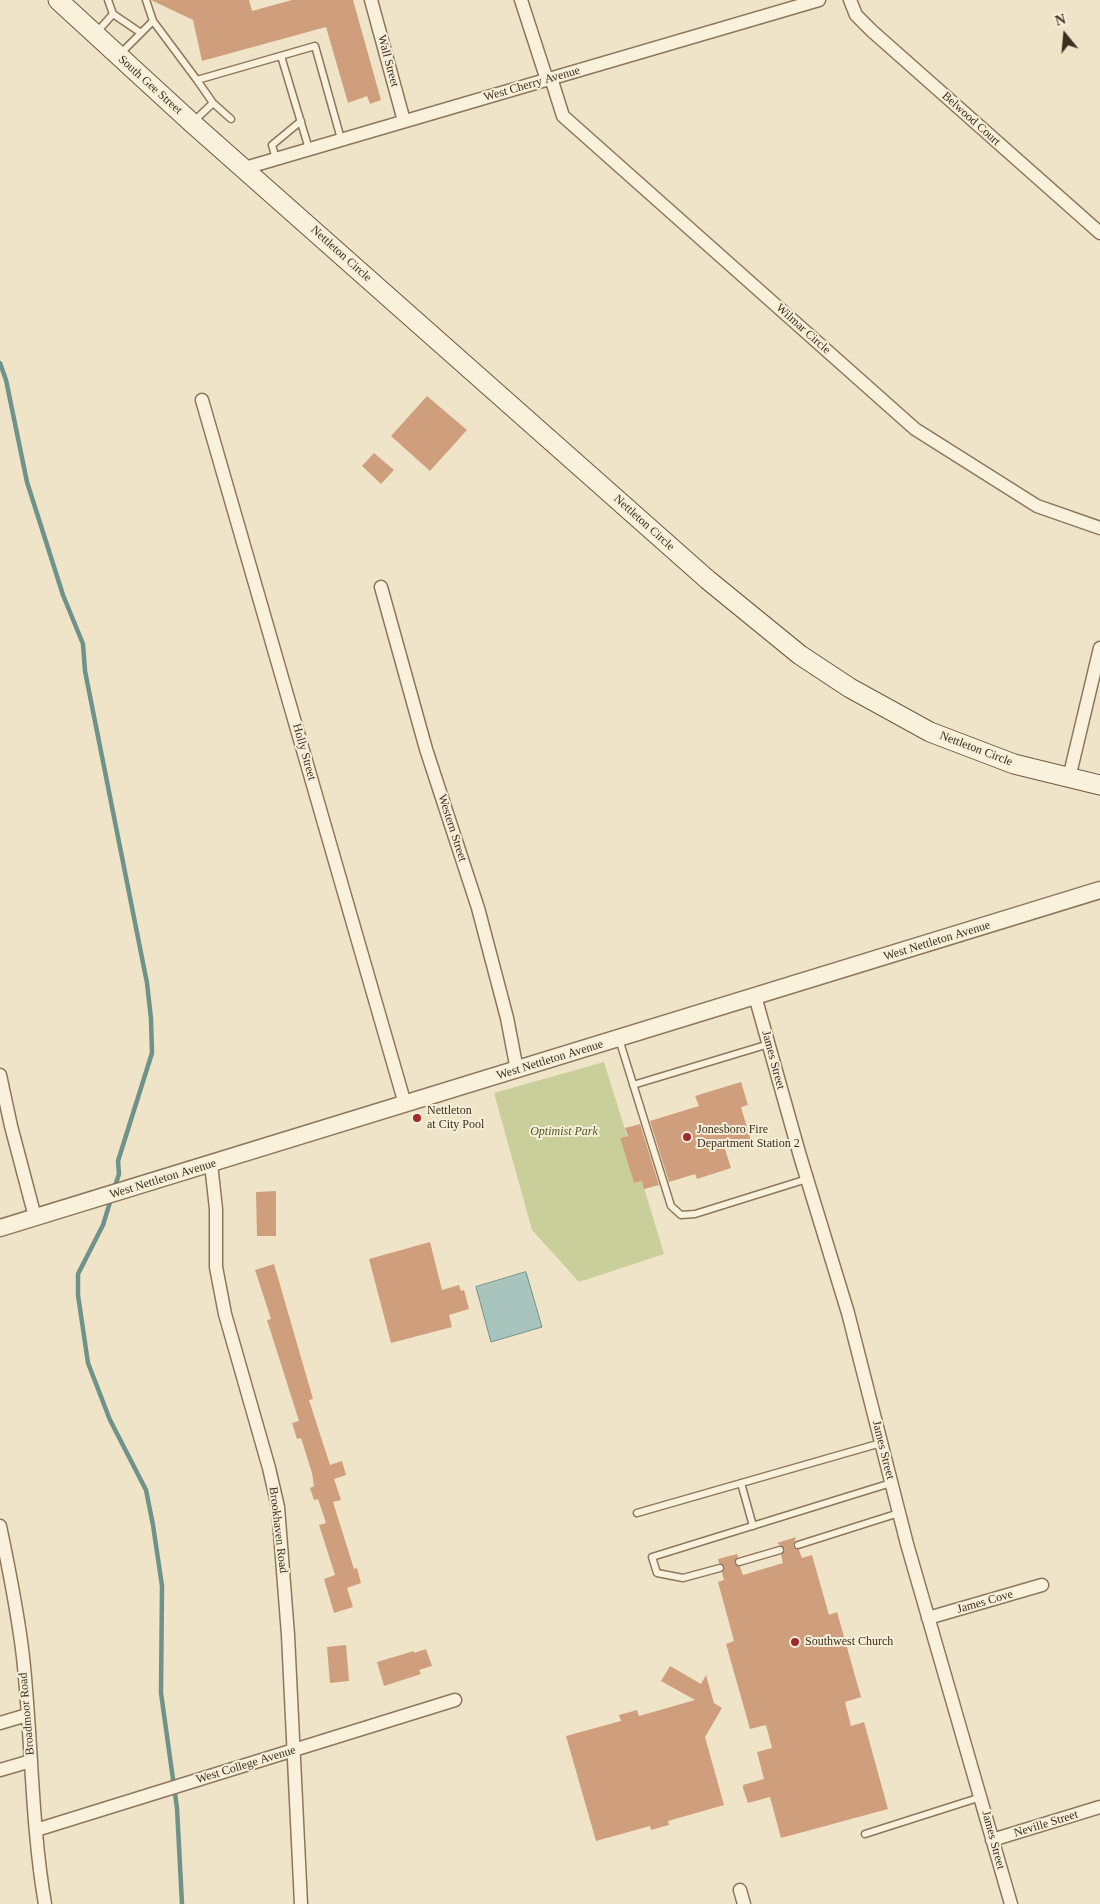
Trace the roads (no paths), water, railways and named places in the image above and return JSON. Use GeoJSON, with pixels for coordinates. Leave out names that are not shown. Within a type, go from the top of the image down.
{"type":"FeatureCollection","features":[{"type":"Feature","properties":{"kind":"main road","name":"South Gee Street"},"geometry":{"type":"LineString","coordinates":[[58,0],[74,8],[95,35],[245,168]]}},
{"type":"Feature","properties":{"kind":"main road","name":"Nettleton Circle"},"geometry":{"type":"LineString","coordinates":[[245,168],[708,580],[800,655],[850,688],[930,732],[1014,764],[1100,785]]}},
{"type":"Feature","properties":{"kind":"street","name":"Wall Street"},"geometry":{"type":"LineString","coordinates":[[371,0],[404,121]]}},
{"type":"Feature","properties":{"kind":"street","name":"Wilmar Circle"},"geometry":{"type":"LineString","coordinates":[[521,0],[563,116],[915,429],[1037,506],[1100,528]]}},
{"type":"Feature","properties":{"kind":"street","name":"West Cherry Avenue"},"geometry":{"type":"LineString","coordinates":[[245,168],[819,0]]}},
{"type":"Feature","properties":{"kind":"street","name":"Belwood Court"},"geometry":{"type":"LineString","coordinates":[[850,0],[856,15],[872,31],[1100,233]]}},
{"type":"Feature","properties":{"kind":"street","name":"Holly Street"},"geometry":{"type":"LineString","coordinates":[[202,400],[405,1104]]}},
{"type":"Feature","properties":{"kind":"street","name":"Western Street"},"geometry":{"type":"LineString","coordinates":[[381,587],[426,749],[478,908],[517,1070]]}},
{"type":"Feature","properties":{"kind":"street"},"geometry":{"type":"LineString","coordinates":[[1069,778],[1100,648]]}},
{"type":"Feature","properties":{"kind":"street","name":"West Nettleton Avenue"},"geometry":{"type":"LineString","coordinates":[[0,1228],[1100,890]]}},
{"type":"Feature","properties":{"kind":"street","name":"James Street"},"geometry":{"type":"LineString","coordinates":[[756,996],[807,1179],[848,1313],[899,1513],[981,1797],[1009,1904]]}},
{"type":"Feature","properties":{"kind":"street"},"geometry":{"type":"LineString","coordinates":[[0,1075],[10,1126],[35,1217]]}},
{"type":"Feature","properties":{"kind":"street","name":"Brookhaven Road"},"geometry":{"type":"LineString","coordinates":[[211,1164],[216,1209],[216,1267],[225,1314],[269,1468],[278,1508],[288,1635],[301,1904]]}},
{"type":"Feature","properties":{"kind":"street","name":"Broadmoor Road"},"geometry":{"type":"LineString","coordinates":[[0,1526],[15,1594],[36,1830],[45,1904]]}},
{"type":"Feature","properties":{"kind":"street","name":"James Cove"},"geometry":{"type":"LineString","coordinates":[[928,1618],[1042,1585]]}},
{"type":"Feature","properties":{"kind":"street","name":"West College Avenue"},"geometry":{"type":"LineString","coordinates":[[36,1830],[455,1700]]}},
{"type":"Feature","properties":{"kind":"street"},"geometry":{"type":"LineString","coordinates":[[0,1723],[27,1715]]}},
{"type":"Feature","properties":{"kind":"street"},"geometry":{"type":"LineString","coordinates":[[0,1770],[31,1761]]}},
{"type":"Feature","properties":{"kind":"street","name":"Neville Street"},"geometry":{"type":"LineString","coordinates":[[992,1840],[1100,1807]]}},
{"type":"Feature","properties":{"kind":"street"},"geometry":{"type":"LineString","coordinates":[[740,1890],[744,1904]]}},
{"type":"Feature","properties":{"kind":"lane"},"geometry":{"type":"LineString","coordinates":[[108,0],[113,14],[141,33]]}},
{"type":"Feature","properties":{"kind":"lane"},"geometry":{"type":"LineString","coordinates":[[146,0],[153,21],[213,103],[231,119]]}},
{"type":"Feature","properties":{"kind":"lane"},"geometry":{"type":"LineString","coordinates":[[95,35],[113,14]]}},
{"type":"Feature","properties":{"kind":"lane"},"geometry":{"type":"LineString","coordinates":[[118,56],[153,21]]}},
{"type":"Feature","properties":{"kind":"lane"},"geometry":{"type":"LineString","coordinates":[[197,80],[315,46],[341,140]]}},
{"type":"Feature","properties":{"kind":"lane"},"geometry":{"type":"LineString","coordinates":[[281,56],[309,149]]}},
{"type":"Feature","properties":{"kind":"lane"},"geometry":{"type":"LineString","coordinates":[[192,123],[213,103]]}},
{"type":"Feature","properties":{"kind":"lane"},"geometry":{"type":"LineString","coordinates":[[276,159],[272,145],[301,121]]}},
{"type":"Feature","properties":{"kind":"lane"},"geometry":{"type":"LineString","coordinates":[[619,1039],[671,1206],[681,1215],[695,1214],[807,1179]]}},
{"type":"Feature","properties":{"kind":"lane"},"geometry":{"type":"LineString","coordinates":[[633,1085],[769,1044]]}},
{"type":"Feature","properties":{"kind":"lane"},"geometry":{"type":"LineString","coordinates":[[637,1513],[881,1443]]}},
{"type":"Feature","properties":{"kind":"lane"},"geometry":{"type":"LineString","coordinates":[[742,1483],[753,1526]]}},
{"type":"Feature","properties":{"kind":"lane"},"geometry":{"type":"LineString","coordinates":[[720,1568],[683,1578],[657,1573],[652,1557],[891,1483]]}},
{"type":"Feature","properties":{"kind":"lane"},"geometry":{"type":"LineString","coordinates":[[798,1545],[899,1513]]}},
{"type":"Feature","properties":{"kind":"lane"},"geometry":{"type":"LineString","coordinates":[[739,1562],[780,1550]]}},
{"type":"Feature","properties":{"kind":"lane"},"geometry":{"type":"LineString","coordinates":[[865,1834],[981,1797]]}},
{"type":"Feature","properties":{"kind":"water"},"geometry":{"type":"Polygon","coordinates":[[[526,1272],[542,1327],[491,1342],[476,1287],[526,1272]]]}},
{"type":"Feature","properties":{"kind":"waterway"},"geometry":{"type":"LineString","coordinates":[[0,363],[6,380],[27,482],[63,595],[83,644],[85,671],[147,983],[152,1053],[118,1161],[119,1174],[114,1189]]}},
{"type":"Feature","properties":{"kind":"waterway"},"geometry":{"type":"LineString","coordinates":[[111,1199],[103,1225],[78,1274],[78,1295],[88,1363],[110,1420],[146,1490],[153,1525],[162,1586],[161,1693],[177,1808],[182,1904]]}},
{"type":"Feature","properties":{"kind":"place","name":"Nettleton at City Pool"},"geometry":{"type":"Point","coordinates":[417,1118]}},
{"type":"Feature","properties":{"kind":"place","name":"Jonesboro Fire Department Station 2"},"geometry":{"type":"Point","coordinates":[687,1137]}},
{"type":"Feature","properties":{"kind":"place","name":"Southwest Church"},"geometry":{"type":"Point","coordinates":[795,1642]}},
{"type":"Feature","properties":{"kind":"park label","name":"Optimist Park"},"geometry":{"type":"Point","coordinates":[564,1132]}}]}
